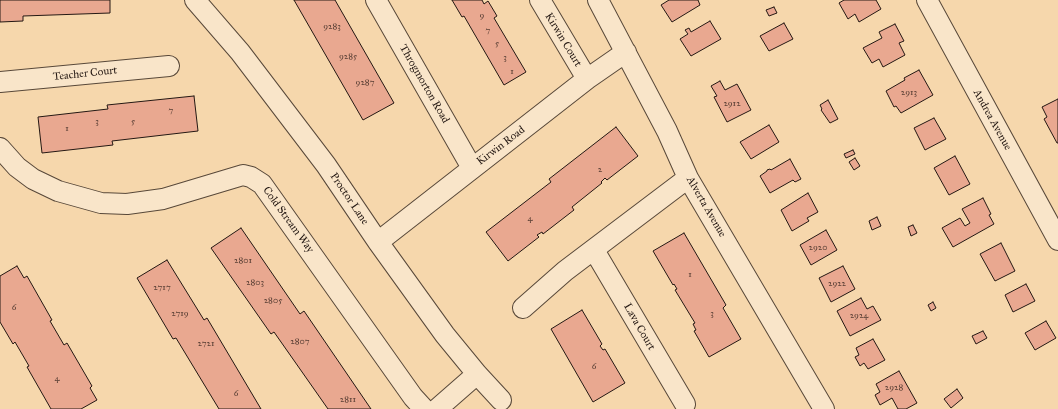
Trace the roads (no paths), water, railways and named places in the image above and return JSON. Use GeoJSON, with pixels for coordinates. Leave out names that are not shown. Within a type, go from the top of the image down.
{"type":"FeatureCollection","features":[{"type":"Feature","properties":{"kind":"street","name":"Proctor Lane"},"geometry":{"type":"LineString","coordinates":[[195,0],[240,52],[311,146],[445,335],[477,374],[501,400]]}},
{"type":"Feature","properties":{"kind":"street","name":"Throgmorton Road"},"geometry":{"type":"LineString","coordinates":[[376,0],[472,168]]}},
{"type":"Feature","properties":{"kind":"street","name":"Kirwin Court"},"geometry":{"type":"LineString","coordinates":[[540,0],[587,80]]}},
{"type":"Feature","properties":{"kind":"street","name":"Alverta Avenue"},"geometry":{"type":"LineString","coordinates":[[598,0],[667,131],[688,178],[824,409]]}},
{"type":"Feature","properties":{"kind":"street","name":"Andrea Avenue"},"geometry":{"type":"LineString","coordinates":[[927,0],[1058,240]]}},
{"type":"Feature","properties":{"kind":"street","name":"Kirwin Road"},"geometry":{"type":"LineString","coordinates":[[378,242],[472,168],[626,52]]}},
{"type":"Feature","properties":{"kind":"street","name":"Teacher Court"},"geometry":{"type":"LineString","coordinates":[[0,82],[169,66]]}},
{"type":"Feature","properties":{"kind":"street","name":"Cold Stream Way"},"geometry":{"type":"LineString","coordinates":[[0,148],[17,167],[33,179],[58,191],[101,203],[127,204],[163,199],[243,175],[251,177],[262,184],[413,396],[424,409]]}},
{"type":"Feature","properties":{"kind":"street"},"geometry":{"type":"LineString","coordinates":[[523,308],[565,271],[688,178]]}},
{"type":"Feature","properties":{"kind":"street","name":"Lava Court"},"geometry":{"type":"LineString","coordinates":[[594,250],[685,404]]}},
{"type":"Feature","properties":{"kind":"street"},"geometry":{"type":"LineString","coordinates":[[437,409],[477,374]]}}]}
